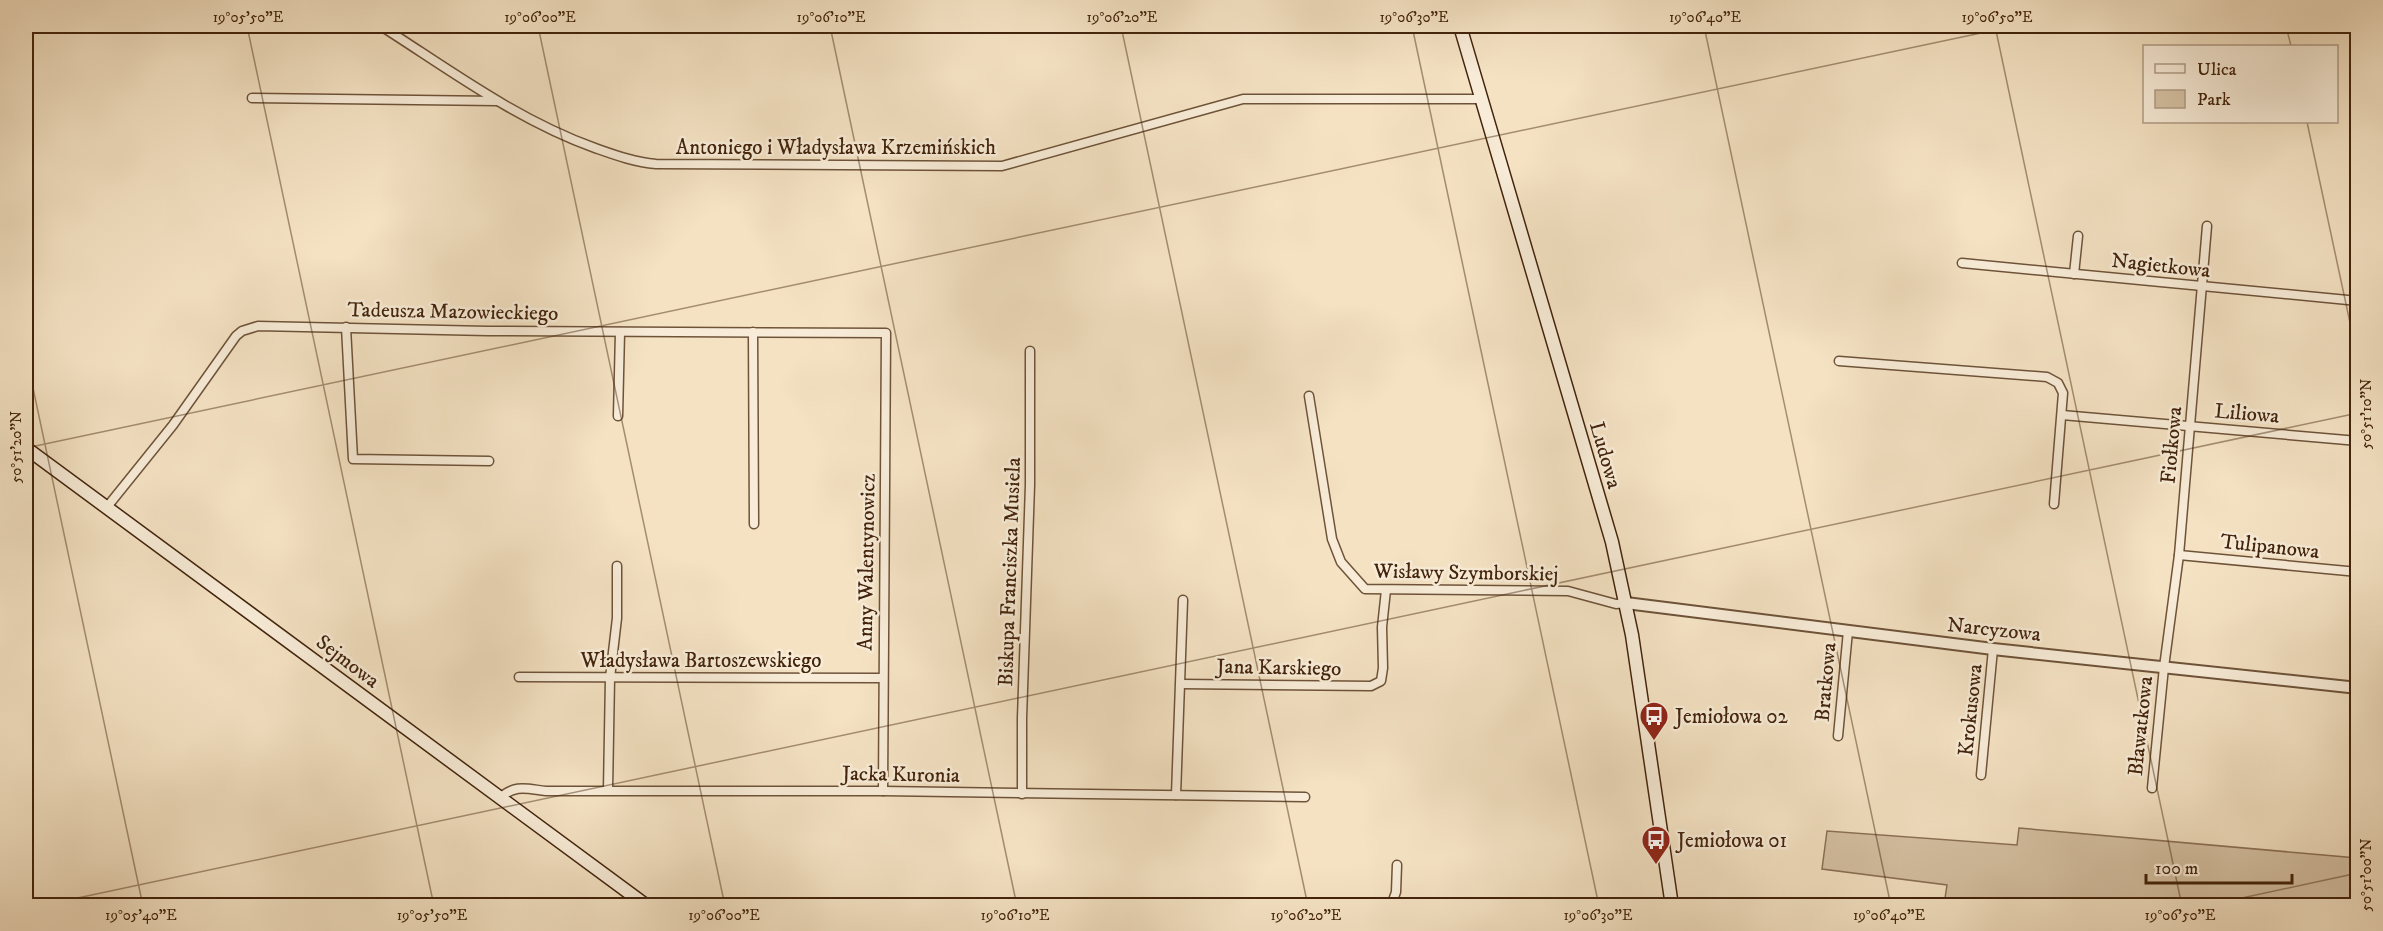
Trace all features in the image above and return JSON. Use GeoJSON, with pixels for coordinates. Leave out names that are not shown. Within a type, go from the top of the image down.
{"type":"FeatureCollection","features":[{"type":"Feature","properties":{"kind":"main road","name":"Ludowa"},"geometry":{"type":"LineString","coordinates":[[1460,26],[1612,542],[1626,603],[1672,906]]}},
{"type":"Feature","properties":{"kind":"main road","name":"Sejmowa"},"geometry":{"type":"LineString","coordinates":[[26,448],[647,906]]}},
{"type":"Feature","properties":{"kind":"street","name":"Antoniego i Władysława Krzemińskich"},"geometry":{"type":"LineString","coordinates":[[381,26],[498,101],[562,136],[629,160],[644,163],[995,167],[1215,106],[1250,99],[1482,99]]}},
{"type":"Feature","properties":{"kind":"street","name":"Antoniego i Władysława Krzemińskich"},"geometry":{"type":"LineString","coordinates":[[252,98],[498,101]]}},
{"type":"Feature","properties":{"kind":"street","name":"Fiołkowa"},"geometry":{"type":"LineString","coordinates":[[2164,667],[2179,555],[2192,426],[2207,226]]}},
{"type":"Feature","properties":{"kind":"street"},"geometry":{"type":"LineString","coordinates":[[2074,274],[2078,236]]}},
{"type":"Feature","properties":{"kind":"street","name":"Nagietkowa"},"geometry":{"type":"LineString","coordinates":[[1962,263],[2202,288],[2358,301]]}},
{"type":"Feature","properties":{"kind":"street","name":"Tadeusza Mazowieckiego"},"geometry":{"type":"LineString","coordinates":[[107,507],[173,426],[236,336],[242,331],[258,326],[488,332],[886,333]]}},
{"type":"Feature","properties":{"kind":"street"},"geometry":{"type":"LineString","coordinates":[[346,327],[353,459],[489,461]]}},
{"type":"Feature","properties":{"kind":"street"},"geometry":{"type":"LineString","coordinates":[[618,416],[620,332]]}},
{"type":"Feature","properties":{"kind":"street"},"geometry":{"type":"LineString","coordinates":[[753,332],[754,524]]}},
{"type":"Feature","properties":{"kind":"street","name":"Anny Walentynowicz"},"geometry":{"type":"LineString","coordinates":[[883,791],[886,333]]}},
{"type":"Feature","properties":{"kind":"street","name":"Biskupa Franciszka Musiela"},"geometry":{"type":"LineString","coordinates":[[1022,794],[1022,718],[1030,485],[1030,351]]}},
{"type":"Feature","properties":{"kind":"street"},"geometry":{"type":"LineString","coordinates":[[1839,361],[2047,377],[2058,383],[2063,393],[2054,504]]}},
{"type":"Feature","properties":{"kind":"street","name":"Wisławy Szymborskiej"},"geometry":{"type":"LineString","coordinates":[[1309,396],[1336,553],[1347,571],[1365,589],[1568,591],[1616,604],[1626,603]]}},
{"type":"Feature","properties":{"kind":"street","name":"Liliowa"},"geometry":{"type":"LineString","coordinates":[[2062,415],[2358,441]]}},
{"type":"Feature","properties":{"kind":"street","name":"Tulipanowa"},"geometry":{"type":"LineString","coordinates":[[2179,555],[2358,572]]}},
{"type":"Feature","properties":{"kind":"street"},"geometry":{"type":"LineString","coordinates":[[608,790],[610,678],[617,618],[617,566]]}},
{"type":"Feature","properties":{"kind":"street","name":"Jana Karskiego"},"geometry":{"type":"LineString","coordinates":[[1181,684],[1359,686],[1378,684],[1381,681],[1383,668],[1382,627],[1386,590]]}},
{"type":"Feature","properties":{"kind":"street"},"geometry":{"type":"LineString","coordinates":[[1176,795],[1183,600]]}},
{"type":"Feature","properties":{"kind":"street","name":"Narcyzowa"},"geometry":{"type":"LineString","coordinates":[[1626,603],[1993,649],[2358,688]]}},
{"type":"Feature","properties":{"kind":"street","name":"Bratkowa"},"geometry":{"type":"LineString","coordinates":[[1838,736],[1848,632]]}},
{"type":"Feature","properties":{"kind":"street","name":"Krokusowa"},"geometry":{"type":"LineString","coordinates":[[1981,775],[1993,649]]}},
{"type":"Feature","properties":{"kind":"street","name":"Bławatkowa"},"geometry":{"type":"LineString","coordinates":[[2152,788],[2164,667]]}},
{"type":"Feature","properties":{"kind":"street","name":"Władysława Bartoszewskiego"},"geometry":{"type":"LineString","coordinates":[[519,677],[883,678]]}},
{"type":"Feature","properties":{"kind":"street","name":"Jacka Kuronia"},"geometry":{"type":"LineString","coordinates":[[500,798],[510,789],[515,788],[546,791],[883,791],[1305,797]]}},
{"type":"Feature","properties":{"kind":"street"},"geometry":{"type":"LineString","coordinates":[[1391,906],[1396,892],[1397,865]]}},
{"type":"Feature","properties":{"kind":"green space"},"geometry":{"type":"Polygon","coordinates":[[[2019,828],[2357,858],[2357,905],[1944,905],[1947,885],[1822,869],[1827,831],[2017,845],[2019,828]]]}},
{"type":"Feature","properties":{"kind":"place","name":"Jemiołowa 02"},"geometry":{"type":"Point","coordinates":[1654,742]}},
{"type":"Feature","properties":{"kind":"place","name":"Jemiołowa 01"},"geometry":{"type":"Point","coordinates":[1656,866]}}]}
